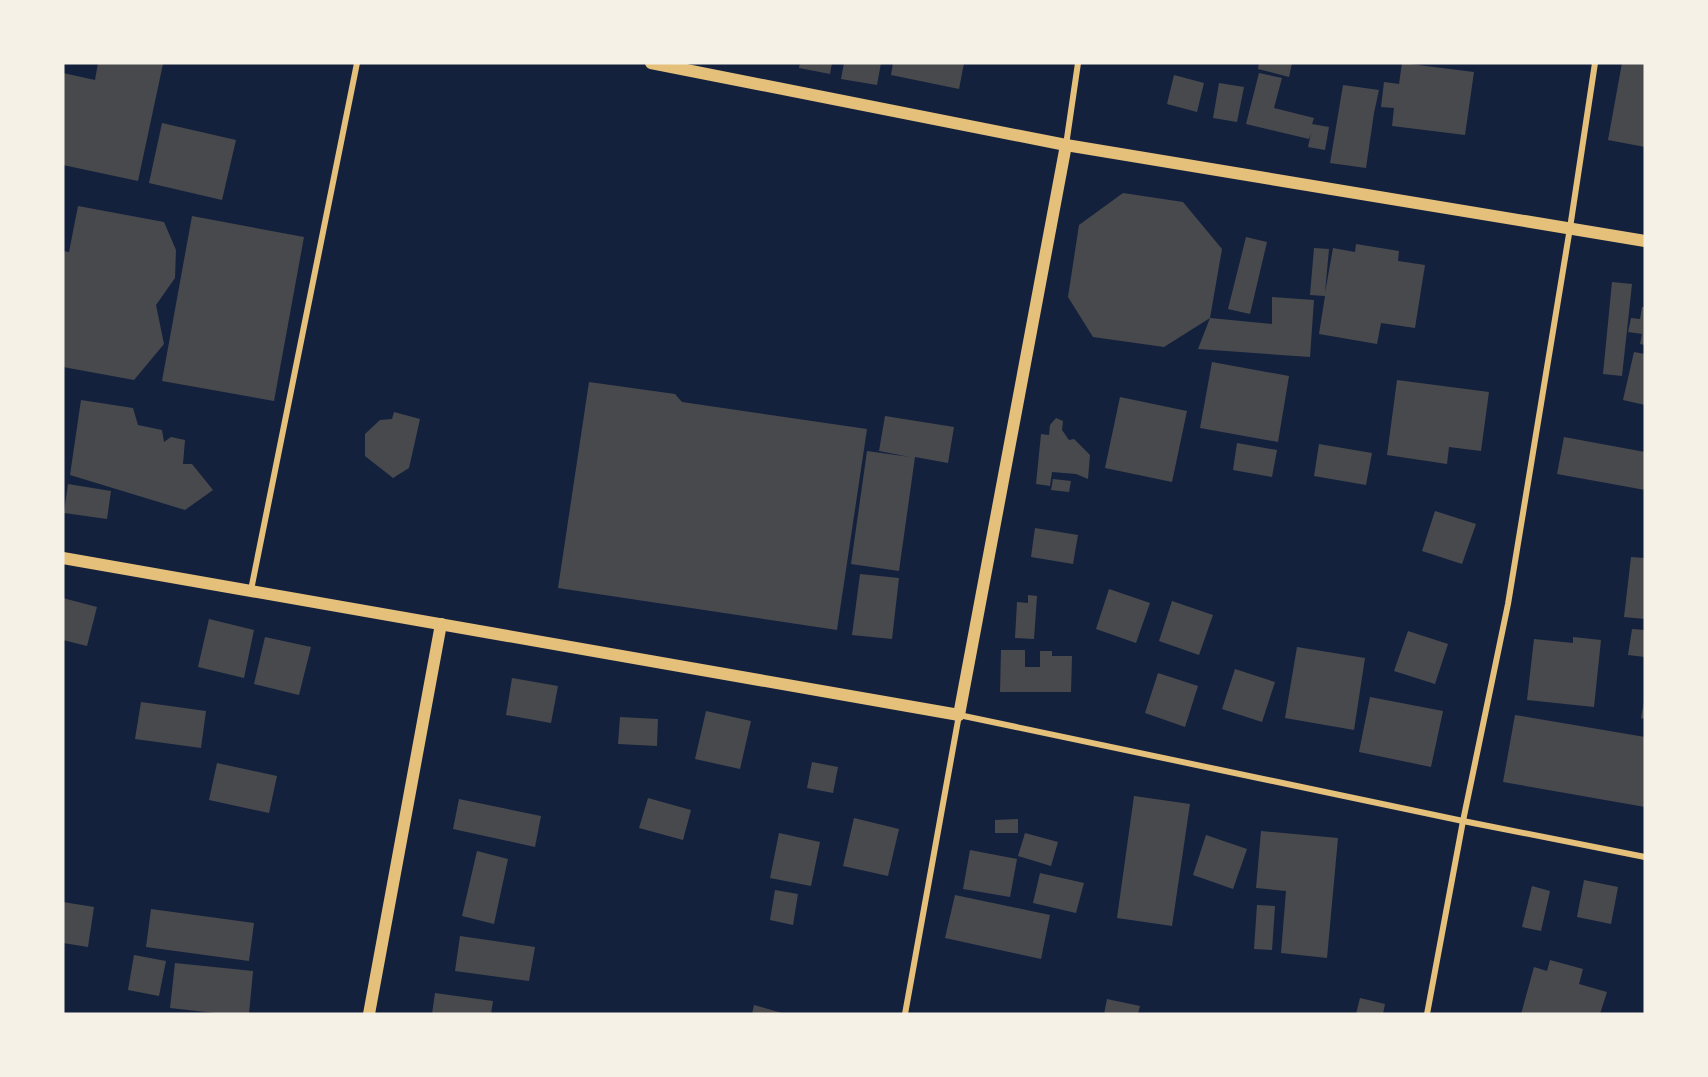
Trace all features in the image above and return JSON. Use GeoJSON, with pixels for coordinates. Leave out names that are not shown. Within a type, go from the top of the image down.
{"type":"FeatureCollection","features":[{"type":"Feature","properties":{"kind":"main road"},"geometry":{"type":"LineString","coordinates":[[651,63],[1066,145],[1645,241]]}},
{"type":"Feature","properties":{"kind":"main road"},"geometry":{"type":"LineString","coordinates":[[63,558],[959,715],[1066,145]]}},
{"type":"Feature","properties":{"kind":"main road"},"geometry":{"type":"LineString","coordinates":[[369,1014],[441,624]]}},
{"type":"Feature","properties":{"kind":"street"},"geometry":{"type":"LineString","coordinates":[[251,591],[357,63]]}},
{"type":"Feature","properties":{"kind":"street"},"geometry":{"type":"LineString","coordinates":[[1066,145],[1078,63]]}},
{"type":"Feature","properties":{"kind":"street"},"geometry":{"type":"LineString","coordinates":[[1427,1014],[1508,604],[1595,63]]}},
{"type":"Feature","properties":{"kind":"street"},"geometry":{"type":"LineString","coordinates":[[905,1014],[959,715],[1464,822],[1645,857]]}},
{"type":"Feature","properties":{"kind":"building"},"geometry":{"type":"Polygon","coordinates":[[[98,63],[163,64],[138,181],[63,165],[63,73],[95,80],[98,63]]]}},
{"type":"Feature","properties":{"kind":"building"},"geometry":{"type":"Polygon","coordinates":[[[800,63],[832,63],[830,74],[799,68],[800,63]]]}},
{"type":"Feature","properties":{"kind":"building"},"geometry":{"type":"Polygon","coordinates":[[[844,63],[881,63],[877,85],[841,79],[844,63]]]}},
{"type":"Feature","properties":{"kind":"building"},"geometry":{"type":"Polygon","coordinates":[[[893,63],[964,63],[959,89],[891,75],[893,63]]]}},
{"type":"Feature","properties":{"kind":"building"},"geometry":{"type":"Polygon","coordinates":[[[1259,63],[1292,63],[1289,77],[1258,69],[1259,63]]]}},
{"type":"Feature","properties":{"kind":"building"},"geometry":{"type":"Polygon","coordinates":[[[1402,63],[1474,72],[1465,135],[1392,126],[1394,108],[1381,107],[1384,82],[1399,84],[1402,63]]]}},
{"type":"Feature","properties":{"kind":"building"},"geometry":{"type":"Polygon","coordinates":[[[1622,63],[1645,63],[1645,147],[1608,140],[1622,63]]]}},
{"type":"Feature","properties":{"kind":"building"},"geometry":{"type":"Polygon","coordinates":[[[1259,73],[1282,78],[1274,108],[1314,118],[1312,124],[1329,127],[1325,150],[1308,147],[1311,133],[1309,139],[1246,124],[1259,73]]]}},
{"type":"Feature","properties":{"kind":"building"},"geometry":{"type":"Polygon","coordinates":[[[1174,75],[1204,83],[1197,112],[1167,104],[1174,75]]]}},
{"type":"Feature","properties":{"kind":"building"},"geometry":{"type":"Polygon","coordinates":[[[1219,83],[1244,87],[1237,122],[1213,118],[1219,83]]]}},
{"type":"Feature","properties":{"kind":"building"},"geometry":{"type":"Polygon","coordinates":[[[1343,85],[1379,90],[1366,168],[1330,163],[1343,85]]]}},
{"type":"Feature","properties":{"kind":"building"},"geometry":{"type":"Polygon","coordinates":[[[162,123],[236,140],[222,200],[149,183],[162,123]]]}},
{"type":"Feature","properties":{"kind":"building"},"geometry":{"type":"Polygon","coordinates":[[[1123,193],[1183,202],[1222,249],[1210,318],[1164,347],[1093,337],[1068,297],[1079,225],[1123,193]]]}},
{"type":"Feature","properties":{"kind":"building"},"geometry":{"type":"Polygon","coordinates":[[[78,206],[164,222],[176,250],[175,278],[156,305],[164,344],[134,380],[63,367],[63,251],[69,252],[78,206]]]}},
{"type":"Feature","properties":{"kind":"building"},"geometry":{"type":"Polygon","coordinates":[[[192,216],[304,237],[274,401],[162,381],[192,216]]]}},
{"type":"Feature","properties":{"kind":"building"},"geometry":{"type":"Polygon","coordinates":[[[1246,237],[1267,242],[1250,314],[1228,309],[1246,237]]]}},
{"type":"Feature","properties":{"kind":"building"},"geometry":{"type":"Polygon","coordinates":[[[1356,244],[1399,251],[1398,261],[1425,265],[1415,328],[1381,323],[1377,344],[1319,334],[1325,296],[1310,295],[1314,248],[1329,249],[1325,293],[1333,248],[1355,252],[1356,244]]]}},
{"type":"Feature","properties":{"kind":"building"},"geometry":{"type":"Polygon","coordinates":[[[1612,282],[1632,284],[1622,376],[1603,374],[1612,282]]]}},
{"type":"Feature","properties":{"kind":"building"},"geometry":{"type":"Polygon","coordinates":[[[1272,297],[1314,300],[1310,357],[1198,349],[1210,318],[1272,324],[1272,297]]]}},
{"type":"Feature","properties":{"kind":"building"},"geometry":{"type":"Polygon","coordinates":[[[1642,307],[1645,307],[1645,345],[1640,344],[1642,334],[1628,332],[1631,318],[1640,319],[1642,307]]]}},
{"type":"Feature","properties":{"kind":"building"},"geometry":{"type":"Polygon","coordinates":[[[1634,352],[1645,354],[1645,405],[1623,400],[1634,352]]]}},
{"type":"Feature","properties":{"kind":"building"},"geometry":{"type":"Polygon","coordinates":[[[1212,362],[1289,376],[1278,442],[1200,428],[1212,362]]]}},
{"type":"Feature","properties":{"kind":"building"},"geometry":{"type":"Polygon","coordinates":[[[1397,380],[1489,392],[1481,451],[1449,447],[1447,464],[1387,455],[1397,380]]]}},
{"type":"Feature","properties":{"kind":"building"},"geometry":{"type":"Polygon","coordinates":[[[589,382],[675,394],[682,402],[867,429],[837,630],[558,588],[589,382]]]}},
{"type":"Feature","properties":{"kind":"building"},"geometry":{"type":"Polygon","coordinates":[[[1120,397],[1187,411],[1172,482],[1105,468],[1120,397]]]}},
{"type":"Feature","properties":{"kind":"building"},"geometry":{"type":"Polygon","coordinates":[[[81,400],[133,408],[138,425],[162,430],[164,442],[171,437],[185,440],[183,464],[192,464],[213,490],[185,510],[70,475],[81,400]]]}},
{"type":"Feature","properties":{"kind":"building"},"geometry":{"type":"Polygon","coordinates":[[[394,412],[420,419],[409,468],[393,478],[365,456],[365,434],[380,420],[392,419],[394,412]]]}},
{"type":"Feature","properties":{"kind":"building"},"geometry":{"type":"Polygon","coordinates":[[[885,416],[954,427],[948,463],[915,457],[899,571],[851,564],[867,451],[910,457],[879,451],[885,416]]]}},
{"type":"Feature","properties":{"kind":"building"},"geometry":{"type":"Polygon","coordinates":[[[1056,418],[1063,421],[1062,430],[1069,440],[1074,439],[1090,455],[1088,479],[1076,474],[1052,472],[1050,486],[1036,484],[1041,434],[1049,435],[1050,425],[1056,418]]]}},
{"type":"Feature","properties":{"kind":"building"},"geometry":{"type":"Polygon","coordinates":[[[1564,437],[1645,452],[1645,490],[1557,474],[1564,437]]]}},
{"type":"Feature","properties":{"kind":"building"},"geometry":{"type":"Polygon","coordinates":[[[1237,443],[1277,450],[1272,477],[1233,470],[1237,443]]]}},
{"type":"Feature","properties":{"kind":"building"},"geometry":{"type":"Polygon","coordinates":[[[1319,444],[1372,453],[1366,485],[1314,476],[1319,444]]]}},
{"type":"Feature","properties":{"kind":"building"},"geometry":{"type":"Polygon","coordinates":[[[1053,479],[1071,481],[1069,492],[1051,490],[1053,479]]]}},
{"type":"Feature","properties":{"kind":"building"},"geometry":{"type":"Polygon","coordinates":[[[68,484],[111,491],[107,519],[64,513],[68,484]]]}},
{"type":"Feature","properties":{"kind":"building"},"geometry":{"type":"Polygon","coordinates":[[[1435,511],[1476,524],[1462,564],[1422,551],[1435,511]]]}},
{"type":"Feature","properties":{"kind":"building"},"geometry":{"type":"Polygon","coordinates":[[[1035,528],[1078,535],[1073,564],[1031,557],[1035,528]]]}},
{"type":"Feature","properties":{"kind":"building"},"geometry":{"type":"Polygon","coordinates":[[[1631,557],[1645,558],[1645,619],[1624,617],[1631,557]]]}},
{"type":"Feature","properties":{"kind":"building"},"geometry":{"type":"Polygon","coordinates":[[[860,574],[899,578],[892,639],[852,635],[860,574]]]}},
{"type":"Feature","properties":{"kind":"building"},"geometry":{"type":"Polygon","coordinates":[[[1109,589],[1150,603],[1136,643],[1096,629],[1109,589]]]}},
{"type":"Feature","properties":{"kind":"building"},"geometry":{"type":"Polygon","coordinates":[[[1028,595],[1037,596],[1034,639],[1015,638],[1017,602],[1028,603],[1028,595]]]}},
{"type":"Feature","properties":{"kind":"building"},"geometry":{"type":"Polygon","coordinates":[[[63,598],[97,607],[87,646],[63,640],[63,598]]]}},
{"type":"Feature","properties":{"kind":"building"},"geometry":{"type":"Polygon","coordinates":[[[1172,601],[1213,615],[1199,655],[1159,641],[1172,601]]]}},
{"type":"Feature","properties":{"kind":"building"},"geometry":{"type":"Polygon","coordinates":[[[209,619],[254,630],[244,678],[198,667],[209,619]]]}},
{"type":"Feature","properties":{"kind":"building"},"geometry":{"type":"Polygon","coordinates":[[[1632,629],[1645,630],[1645,657],[1628,655],[1632,629]]]}},
{"type":"Feature","properties":{"kind":"building"},"geometry":{"type":"Polygon","coordinates":[[[1408,631],[1448,644],[1435,684],[1394,671],[1408,631]]]}},
{"type":"Feature","properties":{"kind":"building"},"geometry":{"type":"Polygon","coordinates":[[[265,637],[311,647],[299,695],[254,684],[265,637]]]}},
{"type":"Feature","properties":{"kind":"building"},"geometry":{"type":"Polygon","coordinates":[[[1573,637],[1601,640],[1594,707],[1527,700],[1534,639],[1573,643],[1573,637]]]}},
{"type":"Feature","properties":{"kind":"building"},"geometry":{"type":"Polygon","coordinates":[[[1297,647],[1365,658],[1354,730],[1285,718],[1297,647]]]}},
{"type":"Feature","properties":{"kind":"building"},"geometry":{"type":"Polygon","coordinates":[[[1001,650],[1025,650],[1025,667],[1040,667],[1040,651],[1052,651],[1052,656],[1072,656],[1071,692],[1000,692],[1001,650]]]}},
{"type":"Feature","properties":{"kind":"building"},"geometry":{"type":"Polygon","coordinates":[[[1235,669],[1275,682],[1262,722],[1222,709],[1235,669]]]}},
{"type":"Feature","properties":{"kind":"building"},"geometry":{"type":"Polygon","coordinates":[[[1158,673],[1198,686],[1185,727],[1145,713],[1158,673]]]}},
{"type":"Feature","properties":{"kind":"building"},"geometry":{"type":"Polygon","coordinates":[[[512,678],[558,686],[551,723],[506,715],[512,678]]]}},
{"type":"Feature","properties":{"kind":"building"},"geometry":{"type":"Polygon","coordinates":[[[1370,697],[1443,711],[1431,767],[1359,752],[1370,697]]]}},
{"type":"Feature","properties":{"kind":"building"},"geometry":{"type":"Polygon","coordinates":[[[141,702],[206,711],[201,748],[135,739],[141,702]]]}},
{"type":"Feature","properties":{"kind":"building"},"geometry":{"type":"Polygon","coordinates":[[[1645,702],[1645,719],[1641,718],[1645,702]]]}},
{"type":"Feature","properties":{"kind":"building"},"geometry":{"type":"Polygon","coordinates":[[[706,711],[751,721],[740,769],[695,759],[706,711]]]}},
{"type":"Feature","properties":{"kind":"building"},"geometry":{"type":"Polygon","coordinates":[[[1515,715],[1645,737],[1645,807],[1503,782],[1515,715]]]}},
{"type":"Feature","properties":{"kind":"building"},"geometry":{"type":"Polygon","coordinates":[[[620,717],[658,719],[657,746],[618,744],[620,717]]]}},
{"type":"Feature","properties":{"kind":"building"},"geometry":{"type":"Polygon","coordinates":[[[812,762],[838,767],[833,793],[807,788],[812,762]]]}},
{"type":"Feature","properties":{"kind":"building"},"geometry":{"type":"Polygon","coordinates":[[[217,763],[277,776],[269,813],[209,800],[217,763]]]}},
{"type":"Feature","properties":{"kind":"building"},"geometry":{"type":"Polygon","coordinates":[[[1134,796],[1190,804],[1172,926],[1117,918],[1134,796]]]}},
{"type":"Feature","properties":{"kind":"building"},"geometry":{"type":"Polygon","coordinates":[[[648,798],[691,810],[683,840],[639,828],[648,798]]]}},
{"type":"Feature","properties":{"kind":"building"},"geometry":{"type":"Polygon","coordinates":[[[459,799],[541,816],[535,847],[453,829],[459,799]]]}},
{"type":"Feature","properties":{"kind":"building"},"geometry":{"type":"Polygon","coordinates":[[[854,818],[899,829],[888,876],[843,866],[854,818]]]}},
{"type":"Feature","properties":{"kind":"building"},"geometry":{"type":"Polygon","coordinates":[[[1018,819],[1018,833],[995,833],[995,820],[1018,819]]]}},
{"type":"Feature","properties":{"kind":"building"},"geometry":{"type":"Polygon","coordinates":[[[1261,831],[1338,838],[1327,958],[1281,953],[1286,891],[1256,888],[1261,831]]]}},
{"type":"Feature","properties":{"kind":"building"},"geometry":{"type":"Polygon","coordinates":[[[779,833],[820,842],[811,886],[770,878],[779,833]]]}},
{"type":"Feature","properties":{"kind":"building"},"geometry":{"type":"Polygon","coordinates":[[[1025,833],[1058,842],[1051,866],[1018,856],[1025,833]]]}},
{"type":"Feature","properties":{"kind":"building"},"geometry":{"type":"Polygon","coordinates":[[[1206,835],[1247,849],[1233,889],[1193,875],[1206,835]]]}},
{"type":"Feature","properties":{"kind":"building"},"geometry":{"type":"Polygon","coordinates":[[[970,850],[1017,859],[1010,897],[963,889],[970,850]]]}},
{"type":"Feature","properties":{"kind":"building"},"geometry":{"type":"Polygon","coordinates":[[[477,851],[508,859],[494,924],[462,916],[477,851]]]}},
{"type":"Feature","properties":{"kind":"building"},"geometry":{"type":"Polygon","coordinates":[[[1040,873],[1084,883],[1076,913],[1033,903],[1040,873]]]}},
{"type":"Feature","properties":{"kind":"building"},"geometry":{"type":"Polygon","coordinates":[[[1584,880],[1618,887],[1611,924],[1577,917],[1584,880]]]}},
{"type":"Feature","properties":{"kind":"building"},"geometry":{"type":"Polygon","coordinates":[[[1532,886],[1550,891],[1541,931],[1522,927],[1532,886]]]}},
{"type":"Feature","properties":{"kind":"building"},"geometry":{"type":"Polygon","coordinates":[[[775,890],[798,894],[793,925],[770,920],[775,890]]]}},
{"type":"Feature","properties":{"kind":"building"},"geometry":{"type":"Polygon","coordinates":[[[955,895],[1050,915],[1041,959],[945,938],[955,895]]]}},
{"type":"Feature","properties":{"kind":"building"},"geometry":{"type":"Polygon","coordinates":[[[63,902],[94,907],[88,947],[63,943],[63,902]]]}},
{"type":"Feature","properties":{"kind":"building"},"geometry":{"type":"Polygon","coordinates":[[[1257,905],[1275,906],[1272,950],[1254,949],[1257,905]]]}},
{"type":"Feature","properties":{"kind":"building"},"geometry":{"type":"Polygon","coordinates":[[[151,909],[254,923],[249,961],[146,947],[151,909]]]}},
{"type":"Feature","properties":{"kind":"building"},"geometry":{"type":"Polygon","coordinates":[[[460,936],[535,947],[529,981],[455,971],[460,936]]]}},
{"type":"Feature","properties":{"kind":"building"},"geometry":{"type":"Polygon","coordinates":[[[134,955],[166,961],[159,996],[128,990],[134,955]]]}},
{"type":"Feature","properties":{"kind":"building"},"geometry":{"type":"Polygon","coordinates":[[[1550,960],[1583,969],[1579,984],[1607,992],[1600,1014],[1521,1014],[1534,967],[1547,971],[1550,960]]]}},
{"type":"Feature","properties":{"kind":"building"},"geometry":{"type":"Polygon","coordinates":[[[175,963],[253,971],[249,1014],[224,1014],[170,1008],[175,963]]]}},
{"type":"Feature","properties":{"kind":"building"},"geometry":{"type":"Polygon","coordinates":[[[435,993],[493,1001],[491,1014],[432,1014],[435,993]]]}},
{"type":"Feature","properties":{"kind":"building"},"geometry":{"type":"Polygon","coordinates":[[[1360,998],[1385,1004],[1383,1014],[1356,1014],[1360,998]]]}},
{"type":"Feature","properties":{"kind":"building"},"geometry":{"type":"Polygon","coordinates":[[[1107,999],[1140,1006],[1138,1014],[1104,1014],[1107,999]]]}},
{"type":"Feature","properties":{"kind":"building"},"geometry":{"type":"Polygon","coordinates":[[[754,1005],[782,1013],[752,1014],[754,1005]]]}}]}
